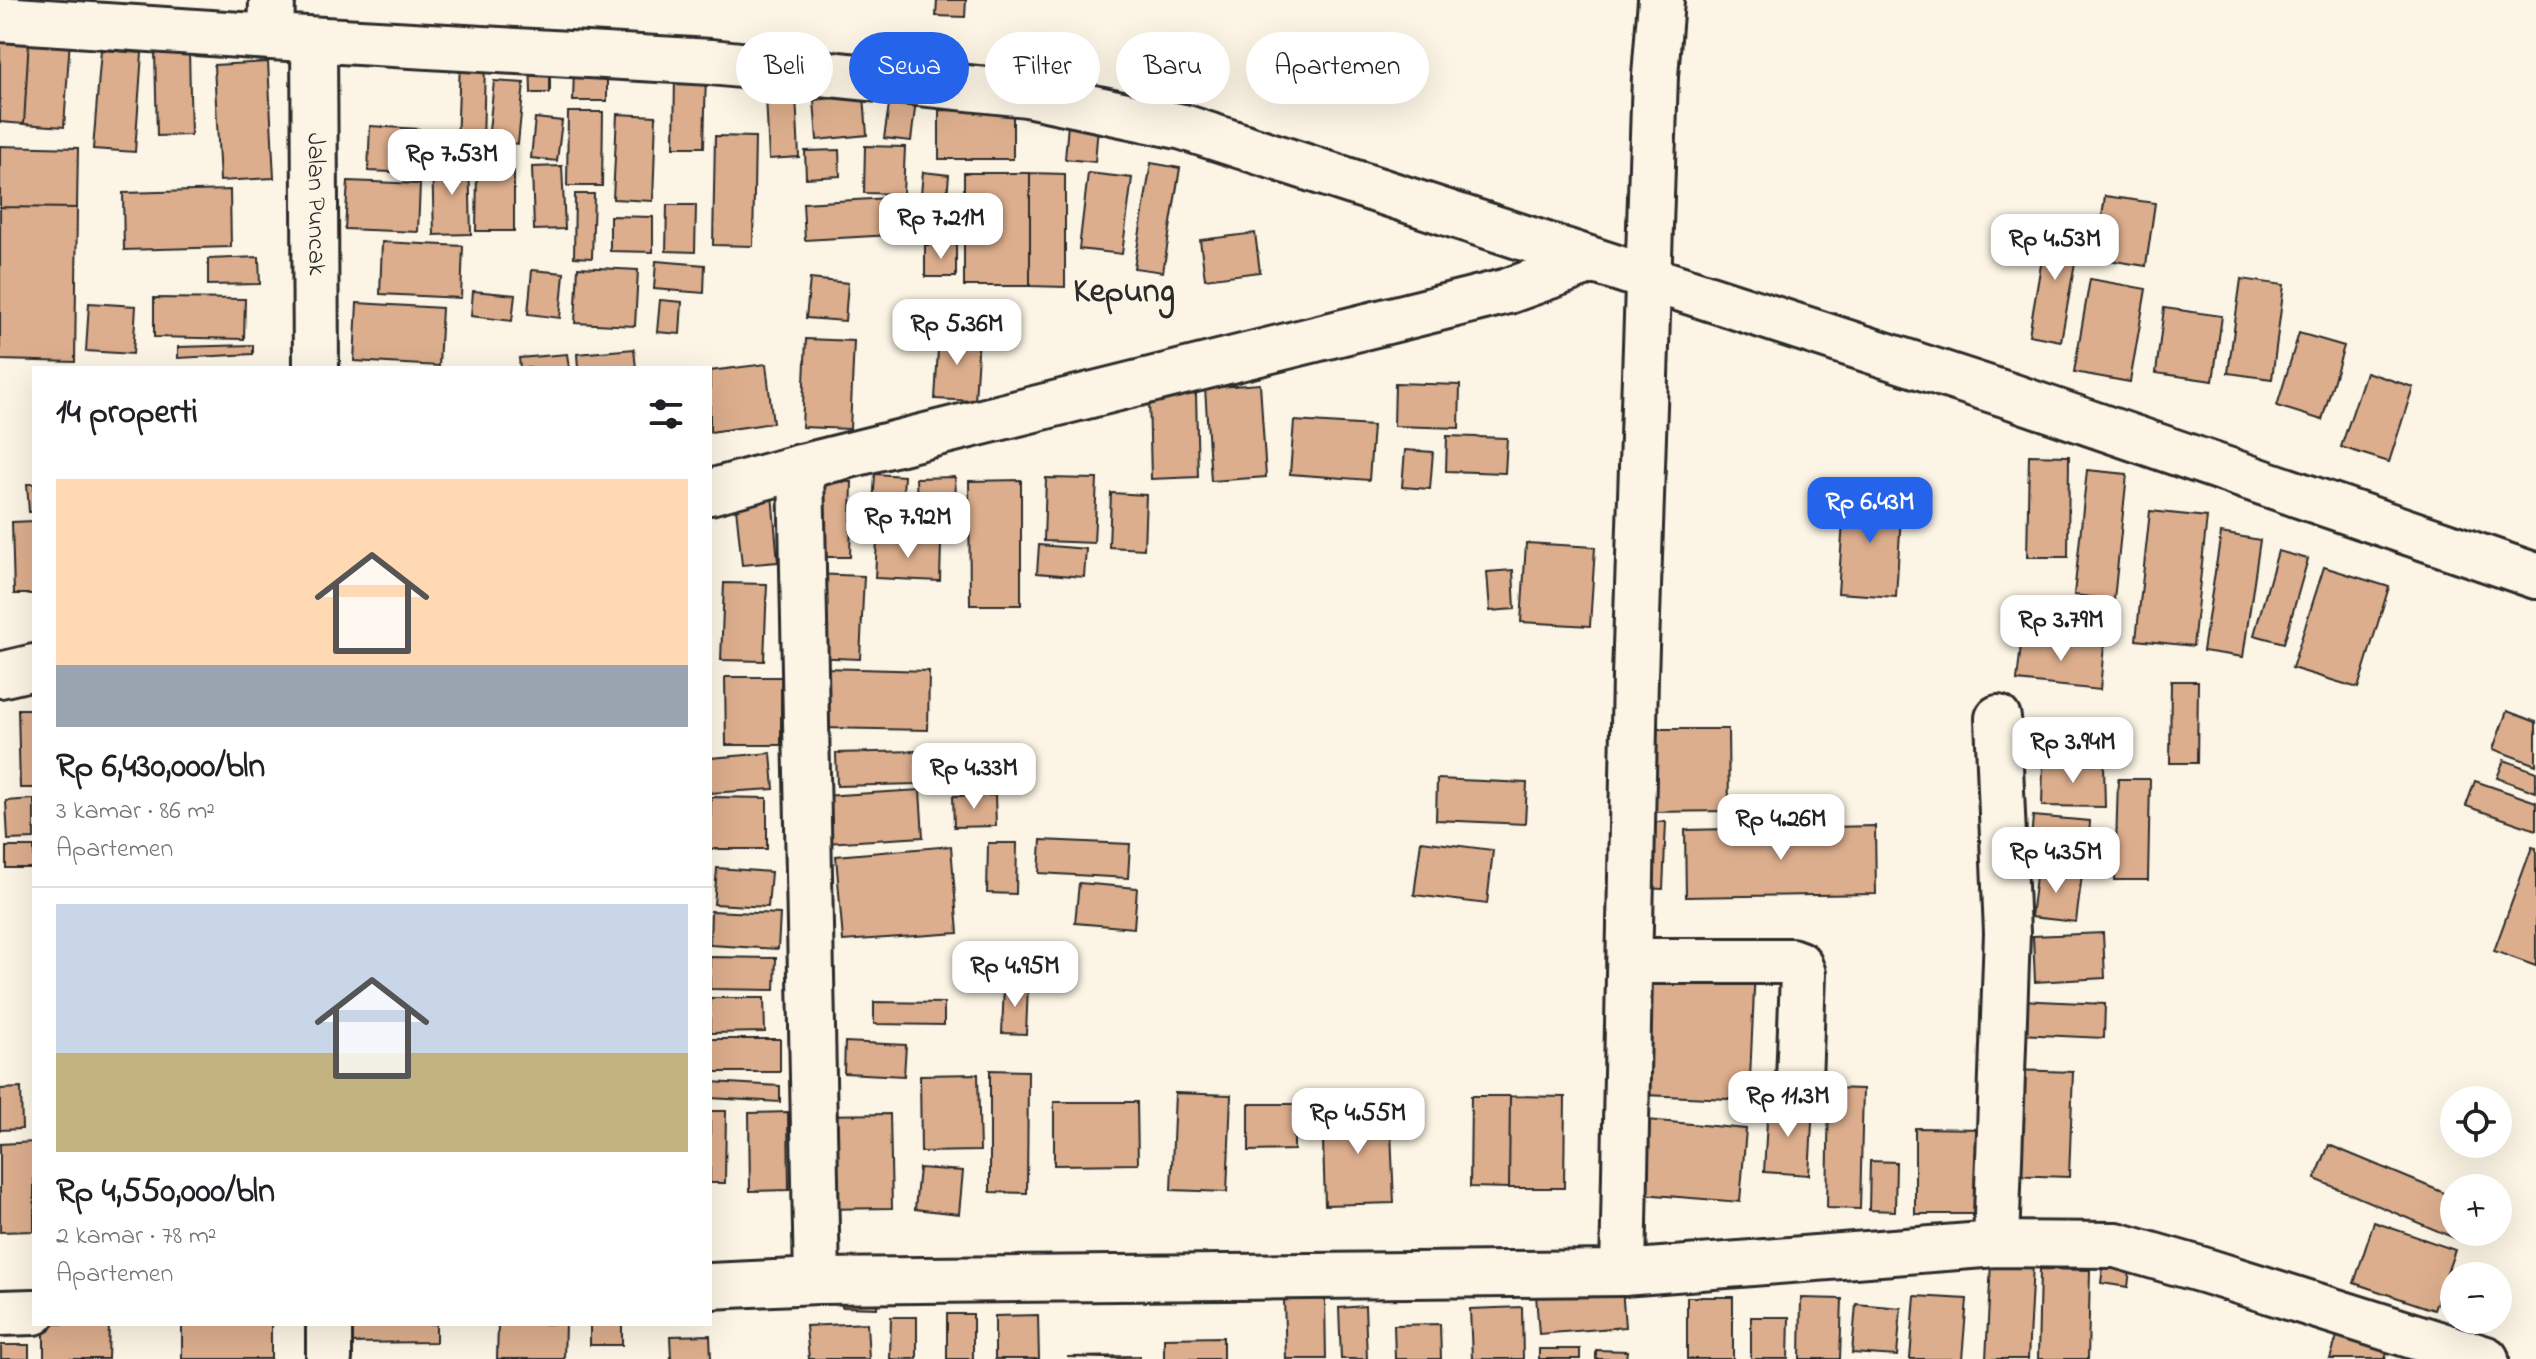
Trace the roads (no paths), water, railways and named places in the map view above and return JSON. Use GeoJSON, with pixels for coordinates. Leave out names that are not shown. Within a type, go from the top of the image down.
{"type":"FeatureCollection","features":[{"type":"Feature","properties":{"kind":"street"},"geometry":{"type":"LineString","coordinates":[[1623,1273],[1635,677],[1655,76],[1661,0]]}},
{"type":"Feature","properties":{"kind":"street"},"geometry":{"type":"LineString","coordinates":[[0,19],[272,19],[314,40],[711,62],[1027,94],[1183,127],[2011,396],[2536,576]]}},
{"type":"Feature","properties":{"kind":"street","name":"Jalan Puncak"},"geometry":{"type":"LineString","coordinates":[[314,40],[316,366]]}},
{"type":"Feature","properties":{"kind":"street"},"geometry":{"type":"LineString","coordinates":[[712,491],[1508,291],[1592,261]]}},
{"type":"Feature","properties":{"kind":"street"},"geometry":{"type":"LineString","coordinates":[[801,467],[817,1281]]}},
{"type":"Feature","properties":{"kind":"street"},"geometry":{"type":"LineString","coordinates":[[0,675],[32,667]]}},
{"type":"Feature","properties":{"kind":"street"},"geometry":{"type":"LineString","coordinates":[[1996,1244],[2007,933],[1998,718]]}},
{"type":"Feature","properties":{"kind":"street"},"geometry":{"type":"LineString","coordinates":[[1630,961],[1791,961],[1799,964],[1803,974],[1799,1081]]}},
{"type":"Feature","properties":{"kind":"street"},"geometry":{"type":"LineString","coordinates":[[712,1286],[817,1281],[1623,1273],[1996,1244],[2116,1245],[2486,1359]]}},
{"type":"Feature","properties":{"kind":"street"},"geometry":{"type":"LineString","coordinates":[[0,1313],[32,1312]]}},
{"type":"Feature","properties":{"kind":"street"},"geometry":{"type":"LineString","coordinates":[[329,1326],[329,1359]]}},
{"type":"Feature","properties":{"kind":"district","name":"Kepung"},"geometry":{"type":"Point","coordinates":[1124,293]}}]}
